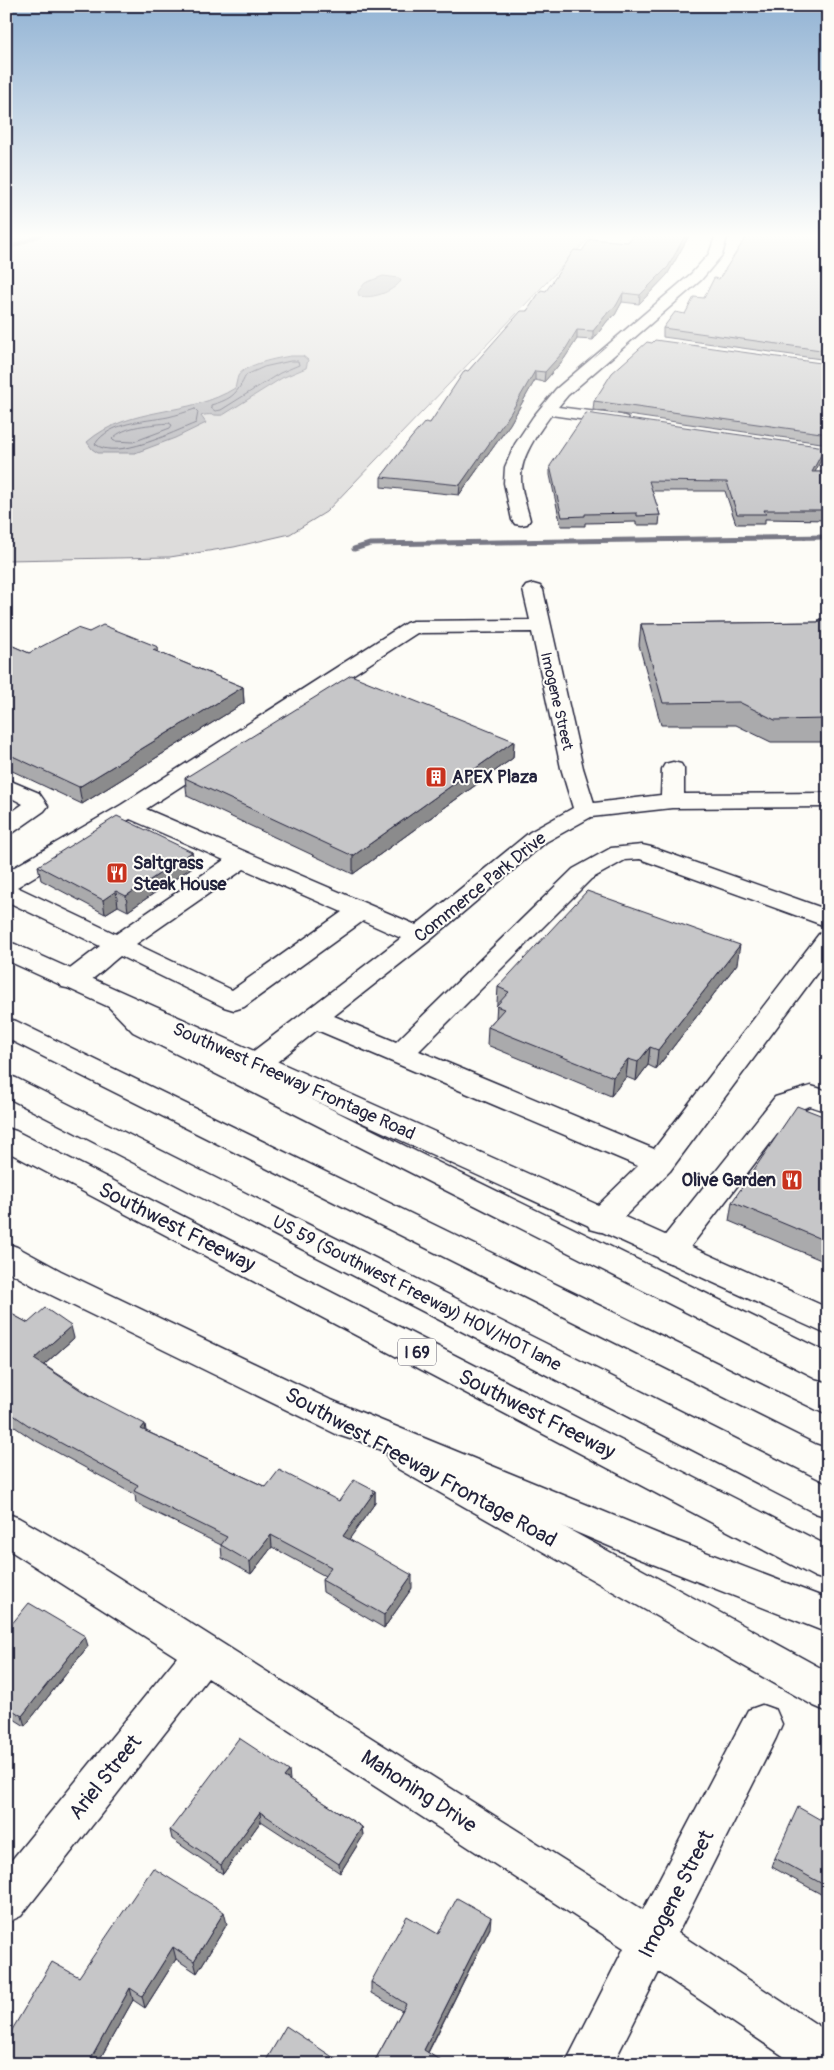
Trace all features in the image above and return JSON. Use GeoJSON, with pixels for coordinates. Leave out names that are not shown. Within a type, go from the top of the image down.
{"type":"FeatureCollection","features":[{"type":"Feature","properties":{"kind":"main road"},"geometry":{"type":"LineString","coordinates":[[521,520],[512,478],[515,458],[547,410],[562,392],[634,331]]}},
{"type":"Feature","properties":{"kind":"main road"},"geometry":{"type":"LineString","coordinates":[[625,338],[643,340]]}},
{"type":"Feature","properties":{"kind":"main road"},"geometry":{"type":"LineString","coordinates":[[547,410],[633,422]]}},
{"type":"Feature","properties":{"kind":"main road","name":"Imogene Street"},"geometry":{"type":"LineString","coordinates":[[532,590],[572,768],[585,811]]}},
{"type":"Feature","properties":{"kind":"main road"},"geometry":{"type":"LineString","coordinates":[[6,883],[129,810],[413,627],[540,626]]}},
{"type":"Feature","properties":{"kind":"main road"},"geometry":{"type":"LineString","coordinates":[[672,801],[673,769]]}},
{"type":"Feature","properties":{"kind":"main road"},"geometry":{"type":"LineString","coordinates":[[6,786],[31,798],[36,806],[6,827]]}},
{"type":"Feature","properties":{"kind":"main road","name":"Commerce Park Drive"},"geometry":{"type":"LineString","coordinates":[[257,1063],[419,936],[538,837],[585,811],[672,801],[828,800]]}},
{"type":"Feature","properties":{"kind":"main road"},"geometry":{"type":"LineString","coordinates":[[129,810],[359,912],[419,936]]}},
{"type":"Feature","properties":{"kind":"main road"},"geometry":{"type":"LineString","coordinates":[[400,1054],[582,874],[620,853],[642,852],[828,919]]}},
{"type":"Feature","properties":{"kind":"main road"},"geometry":{"type":"LineString","coordinates":[[71,981],[119,944],[241,860]]}},
{"type":"Feature","properties":{"kind":"main road"},"geometry":{"type":"LineString","coordinates":[[6,890],[234,1001],[359,912]]}},
{"type":"Feature","properties":{"kind":"main road"},"geometry":{"type":"LineString","coordinates":[[601,1221],[658,1163],[828,940]]}},
{"type":"Feature","properties":{"kind":"main road","name":"Southwest Freeway Frontage Road"},"geometry":{"type":"LineString","coordinates":[[6,950],[601,1221],[828,1322]]}},
{"type":"Feature","properties":{"kind":"main road"},"geometry":{"type":"LineString","coordinates":[[116,1000],[143,1026],[404,1158],[828,1368]]}},
{"type":"Feature","properties":{"kind":"main road"},"geometry":{"type":"LineString","coordinates":[[316,1018],[658,1163]]}},
{"type":"Feature","properties":{"kind":"main road"},"geometry":{"type":"LineString","coordinates":[[6,1027],[828,1433]]}},
{"type":"Feature","properties":{"kind":"main road","name":"US 59 (Southwest Freeway) HOV/HOT lane"},"geometry":{"type":"LineString","coordinates":[[6,1085],[828,1502]]}},
{"type":"Feature","properties":{"kind":"main road"},"geometry":{"type":"LineString","coordinates":[[670,1251],[786,1104],[811,1096],[828,1102]]}},
{"type":"Feature","properties":{"kind":"main road","name":"Southwest Freeway"},"geometry":{"type":"LineString","coordinates":[[6,1138],[828,1565]]}},
{"type":"Feature","properties":{"kind":"main road","name":"Southwest Freeway Frontage Road"},"geometry":{"type":"LineString","coordinates":[[6,1254],[50,1280],[331,1414],[828,1693]]}},
{"type":"Feature","properties":{"kind":"main road"},"geometry":{"type":"LineString","coordinates":[[331,1414],[648,1546],[828,1616]]}},
{"type":"Feature","properties":{"kind":"main road","name":"Mahoning Drive"},"geometry":{"type":"LineString","coordinates":[[6,1529],[65,1564],[652,1941],[828,2059]]}},
{"type":"Feature","properties":{"kind":"main road","name":"Ariel Street"},"geometry":{"type":"LineString","coordinates":[[6,1901],[204,1653]]}},
{"type":"Feature","properties":{"kind":"main road","name":"Imogene Street"},"geometry":{"type":"LineString","coordinates":[[588,2064],[762,1724]]}},
{"type":"Feature","properties":{"kind":"shaded area"},"geometry":{"type":"Polygon","coordinates":[[[6,331],[500,331],[326,512],[290,534],[234,547],[170,557],[6,560],[6,331]]]}},
{"type":"Feature","properties":{"kind":"water"},"geometry":{"type":"Polygon","coordinates":[[[291,356],[303,356],[308,360],[306,368],[282,378],[223,415],[201,416],[206,423],[175,438],[135,453],[98,453],[87,442],[104,430],[122,422],[217,397],[235,388],[238,376],[247,368],[262,362],[291,356]]]}},
{"type":"Feature","properties":{"kind":"building"},"geometry":{"type":"Polygon","coordinates":[[[504,331],[577,331],[565,350],[545,372],[535,371],[510,414],[460,485],[381,477],[425,422],[430,423],[465,370],[468,371],[504,331]]]}},
{"type":"Feature","properties":{"kind":"building"},"geometry":{"type":"Polygon","coordinates":[[[682,331],[828,331],[828,351],[682,331]]]}},
{"type":"Feature","properties":{"kind":"building"},"geometry":{"type":"Polygon","coordinates":[[[655,340],[828,364],[828,434],[594,401],[612,373],[647,342],[652,343],[655,340]]]}},
{"type":"Feature","properties":{"kind":"building"},"geometry":{"type":"Polygon","coordinates":[[[586,413],[825,447],[812,472],[828,472],[828,510],[764,510],[766,514],[737,514],[727,482],[649,481],[660,515],[637,516],[637,513],[585,514],[585,516],[562,517],[550,466],[586,413]]]}},
{"type":"Feature","properties":{"kind":"building"},"geometry":{"type":"Polygon","coordinates":[[[819,619],[828,619],[828,719],[775,720],[739,702],[663,703],[641,624],[820,622],[819,619]]]}},
{"type":"Feature","properties":{"kind":"building"},"geometry":{"type":"Polygon","coordinates":[[[103,625],[158,647],[153,650],[243,687],[79,787],[6,753],[6,643],[29,653],[77,628],[89,632],[103,625]]]}},
{"type":"Feature","properties":{"kind":"building","name":"APEX Plaza"},"geometry":{"type":"Polygon","coordinates":[[[351,675],[514,741],[353,856],[185,778],[351,675]]]}},
{"type":"Feature","properties":{"kind":"building","name":"Saltgrass Steak House"},"geometry":{"type":"Polygon","coordinates":[[[117,816],[192,852],[126,896],[116,891],[103,900],[38,866],[117,816]]]}},
{"type":"Feature","properties":{"kind":"building"},"geometry":{"type":"Polygon","coordinates":[[[587,891],[740,945],[658,1050],[650,1047],[638,1062],[628,1059],[613,1077],[488,1027],[504,1009],[496,1006],[509,992],[498,987],[587,891]]]}},
{"type":"Feature","properties":{"kind":"building","name":"Olive Garden"},"geometry":{"type":"Polygon","coordinates":[[[797,1106],[828,1118],[828,1242],[732,1202],[797,1106]]]}},
{"type":"Feature","properties":{"kind":"building"},"geometry":{"type":"Polygon","coordinates":[[[45,1308],[71,1326],[34,1359],[85,1393],[145,1424],[141,1429],[266,1487],[279,1470],[339,1501],[354,1480],[375,1491],[343,1536],[412,1575],[384,1615],[322,1580],[331,1567],[271,1535],[250,1562],[221,1545],[227,1537],[134,1491],[138,1485],[28,1425],[6,1410],[6,1311],[28,1323],[45,1308]]]}},
{"type":"Feature","properties":{"kind":"building"},"geometry":{"type":"Polygon","coordinates":[[[29,1603],[85,1636],[22,1716],[6,1706],[6,1631],[29,1603]]]}},
{"type":"Feature","properties":{"kind":"building"},"geometry":{"type":"Polygon","coordinates":[[[239,1738],[289,1771],[284,1777],[362,1827],[339,1864],[260,1812],[221,1865],[170,1830],[239,1738]]]}},
{"type":"Feature","properties":{"kind":"building"},"geometry":{"type":"Polygon","coordinates":[[[798,1807],[828,1824],[828,1887],[775,1858],[798,1807]]]}},
{"type":"Feature","properties":{"kind":"building"},"geometry":{"type":"Polygon","coordinates":[[[153,1868],[224,1912],[194,1961],[173,1947],[142,1996],[130,1988],[88,2064],[6,2064],[6,2040],[52,1962],[79,1977],[153,1868]]]}},
{"type":"Feature","properties":{"kind":"building"},"geometry":{"type":"Polygon","coordinates":[[[457,1898],[491,1917],[424,2050],[441,2061],[439,2064],[373,2064],[406,2004],[371,1982],[407,1916],[438,1934],[457,1898]]]}},
{"type":"Feature","properties":{"kind":"building"},"geometry":{"type":"Polygon","coordinates":[[[286,2026],[343,2064],[264,2064],[286,2026]]]}},
{"type":"Feature","properties":{"kind":"waterway"},"geometry":{"type":"LineString","coordinates":[[354,549],[370,544],[828,537]]}},
{"type":"Feature","properties":{"kind":"place","name":"APEX Plaza"},"geometry":{"type":"Point","coordinates":[436,777]}},
{"type":"Feature","properties":{"kind":"place","name":"Saltgrass Steak House"},"geometry":{"type":"Point","coordinates":[117,873]}},
{"type":"Feature","properties":{"kind":"place","name":"Olive Garden"},"geometry":{"type":"Point","coordinates":[792,1180]}}]}
